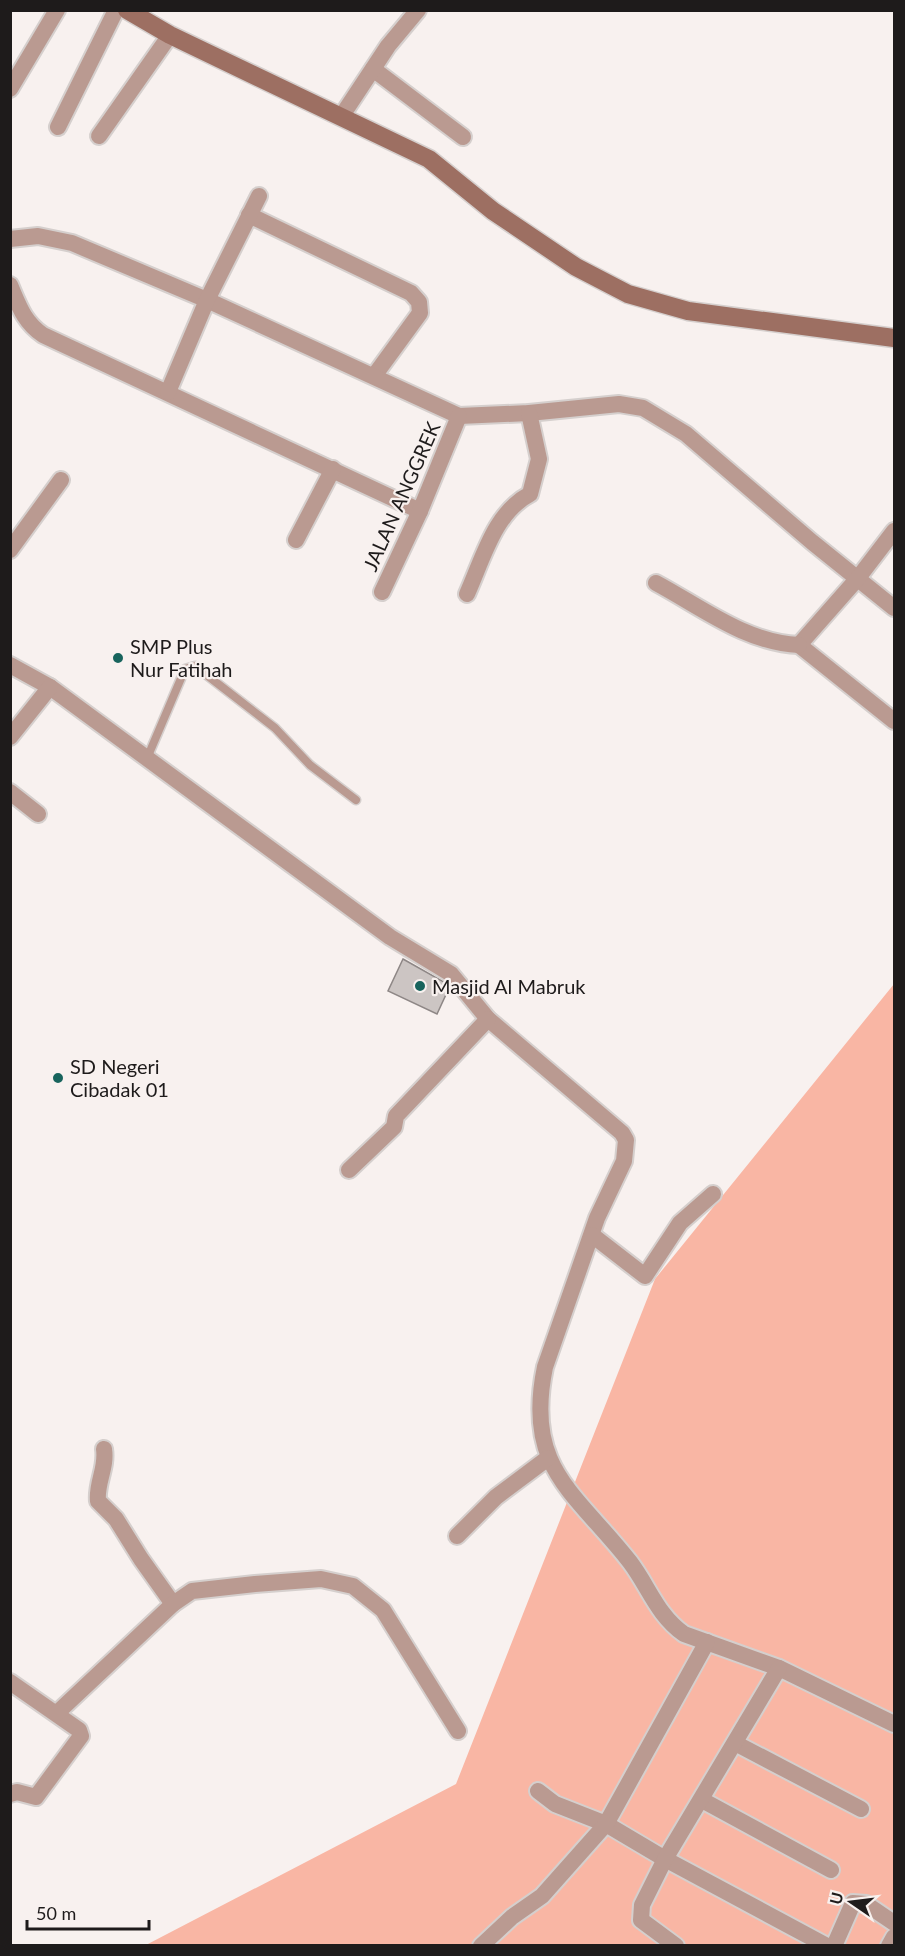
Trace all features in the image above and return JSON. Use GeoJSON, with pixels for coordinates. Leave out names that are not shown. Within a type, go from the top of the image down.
{"type":"FeatureCollection","features":[{"type":"Feature","properties":{"kind":"main road"},"geometry":{"type":"LineString","coordinates":[[127,10],[170,35],[429,159],[521,230],[576,267],[628,294],[688,311],[894,338]]}},
{"type":"Feature","properties":{"kind":"street"},"geometry":{"type":"LineString","coordinates":[[10,89],[57,10]]}},
{"type":"Feature","properties":{"kind":"street"},"geometry":{"type":"LineString","coordinates":[[58,127],[116,10]]}},
{"type":"Feature","properties":{"kind":"street"},"geometry":{"type":"LineString","coordinates":[[341,117],[373,69],[418,10]]}},
{"type":"Feature","properties":{"kind":"street"},"geometry":{"type":"LineString","coordinates":[[99,136],[170,35]]}},
{"type":"Feature","properties":{"kind":"street"},"geometry":{"type":"LineString","coordinates":[[373,69],[463,137]]}},
{"type":"Feature","properties":{"kind":"street"},"geometry":{"type":"LineString","coordinates":[[168,392],[207,300],[259,196]]}},
{"type":"Feature","properties":{"kind":"street"},"geometry":{"type":"LineString","coordinates":[[249,215],[411,293],[419,302],[420,313],[374,376]]}},
{"type":"Feature","properties":{"kind":"street"},"geometry":{"type":"LineString","coordinates":[[10,239],[55,237],[207,300],[459,416],[529,413],[619,404],[643,408],[665,419],[894,608]]}},
{"type":"Feature","properties":{"kind":"street"},"geometry":{"type":"LineString","coordinates":[[10,285],[21,314],[31,327],[44,335],[420,511]]}},
{"type":"Feature","properties":{"kind":"street"},"geometry":{"type":"LineString","coordinates":[[467,594],[499,521],[519,500],[530,495],[539,459],[529,413]]}},
{"type":"Feature","properties":{"kind":"street","name":"JALAN ANGGREK"},"geometry":{"type":"LineString","coordinates":[[382,592],[420,511],[459,416]]}},
{"type":"Feature","properties":{"kind":"street"},"geometry":{"type":"LineString","coordinates":[[296,540],[333,469]]}},
{"type":"Feature","properties":{"kind":"street"},"geometry":{"type":"LineString","coordinates":[[10,550],[61,480]]}},
{"type":"Feature","properties":{"kind":"street"},"geometry":{"type":"LineString","coordinates":[[799,645],[858,578],[894,531]]}},
{"type":"Feature","properties":{"kind":"street"},"geometry":{"type":"LineString","coordinates":[[656,583],[714,617],[757,637],[772,643],[799,645],[894,722]]}},
{"type":"Feature","properties":{"kind":"street"},"geometry":{"type":"LineString","coordinates":[[10,665],[50,687],[148,756],[390,937],[451,974],[488,1019],[622,1133],[626,1140],[624,1161],[592,1235],[548,1356],[540,1391],[542,1438],[548,1458],[581,1508],[630,1562],[661,1614],[684,1634],[779,1668],[894,1724]]}},
{"type":"Feature","properties":{"kind":"street"},"geometry":{"type":"LineString","coordinates":[[10,737],[50,687]]}},
{"type":"Feature","properties":{"kind":"street"},"geometry":{"type":"LineString","coordinates":[[10,792],[38,814]]}},
{"type":"Feature","properties":{"kind":"street"},"geometry":{"type":"LineString","coordinates":[[349,1170],[394,1127],[396,1116],[488,1019]]}},
{"type":"Feature","properties":{"kind":"street"},"geometry":{"type":"LineString","coordinates":[[592,1235],[645,1276],[680,1223],[713,1194]]}},
{"type":"Feature","properties":{"kind":"street"},"geometry":{"type":"LineString","coordinates":[[104,1449],[105,1459],[97,1490],[98,1502],[116,1519],[173,1604]]}},
{"type":"Feature","properties":{"kind":"street"},"geometry":{"type":"LineString","coordinates":[[457,1536],[496,1497],[548,1458]]}},
{"type":"Feature","properties":{"kind":"street"},"geometry":{"type":"LineString","coordinates":[[57,1713],[173,1604],[192,1591],[321,1579],[353,1586],[382,1610],[458,1731]]}},
{"type":"Feature","properties":{"kind":"street"},"geometry":{"type":"LineString","coordinates":[[481,1946],[512,1917],[542,1896],[606,1824],[707,1641]]}},
{"type":"Feature","properties":{"kind":"street"},"geometry":{"type":"LineString","coordinates":[[676,1946],[646,1925],[640,1913],[665,1859],[779,1668]]}},
{"type":"Feature","properties":{"kind":"street"},"geometry":{"type":"LineString","coordinates":[[10,1682],[79,1730],[80,1740],[36,1797],[17,1792],[10,1794]]}},
{"type":"Feature","properties":{"kind":"street"},"geometry":{"type":"LineString","coordinates":[[735,1743],[861,1809]]}},
{"type":"Feature","properties":{"kind":"street"},"geometry":{"type":"LineString","coordinates":[[538,1791],[555,1804],[606,1824],[665,1859],[827,1946]]}},
{"type":"Feature","properties":{"kind":"street"},"geometry":{"type":"LineString","coordinates":[[702,1800],[831,1870]]}},
{"type":"Feature","properties":{"kind":"street"},"geometry":{"type":"LineString","coordinates":[[834,1946],[853,1903],[866,1904],[894,1923]]}},
{"type":"Feature","properties":{"kind":"street"},"geometry":{"type":"LineString","coordinates":[[889,1946],[894,1937]]}},
{"type":"Feature","properties":{"kind":"lane"},"geometry":{"type":"LineString","coordinates":[[148,756],[185,669],[195,666],[276,728],[310,765],[356,800]]}},
{"type":"Feature","properties":{"kind":"shaded area"},"geometry":{"type":"Polygon","coordinates":[[[894,984],[894,1945],[144,1946],[456,1784],[655,1279],[894,984]]]}},
{"type":"Feature","properties":{"kind":"building","name":"Masjid Al Mabruk"},"geometry":{"type":"Polygon","coordinates":[[[403,959],[444,982],[449,988],[437,1014],[388,991],[403,959]]]}},
{"type":"Feature","properties":{"kind":"place","name":"SMP Plus Nur Fatihah"},"geometry":{"type":"Point","coordinates":[118,658]}},
{"type":"Feature","properties":{"kind":"place","name":"Masjid Al Mabruk"},"geometry":{"type":"Point","coordinates":[420,986]}},
{"type":"Feature","properties":{"kind":"place","name":"SD Negeri Cibadak 01"},"geometry":{"type":"Point","coordinates":[58,1078]}}]}
